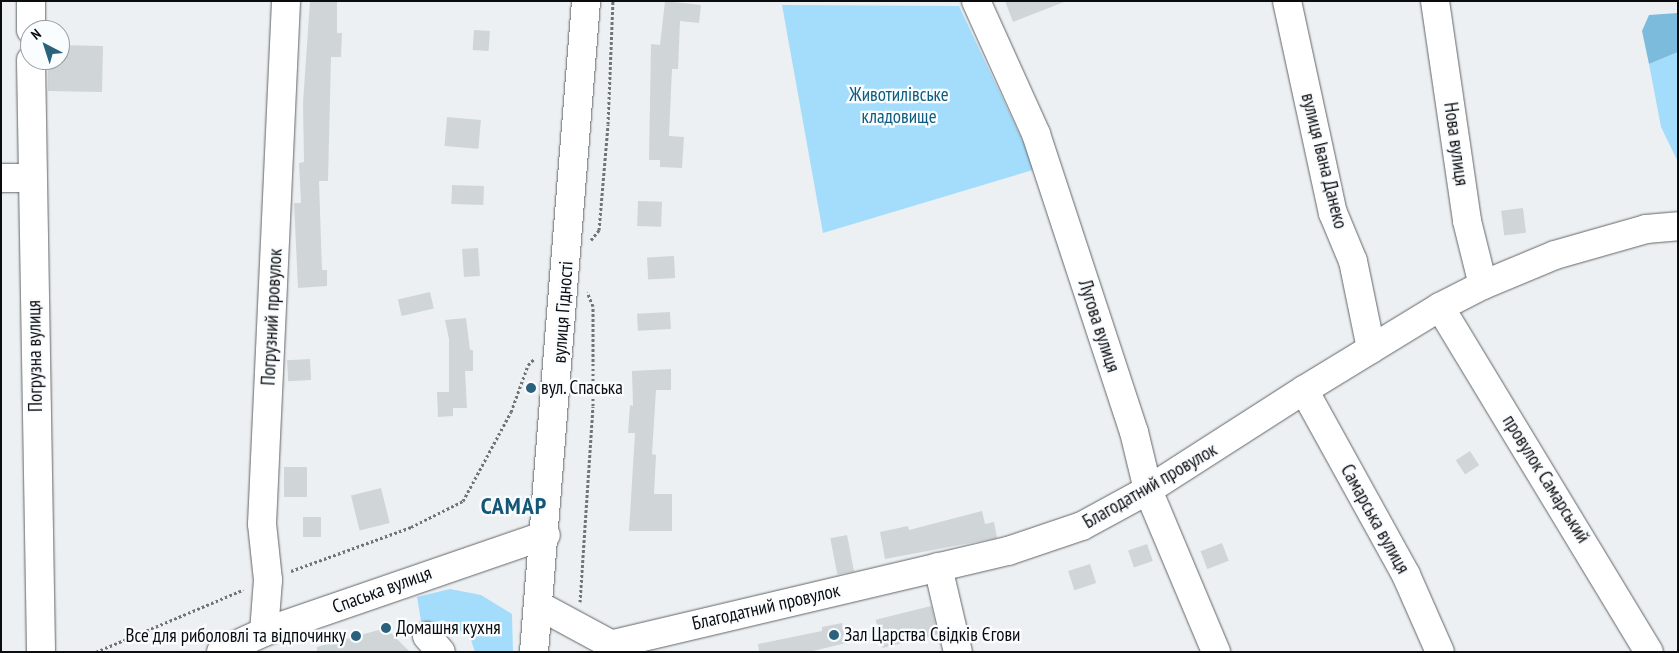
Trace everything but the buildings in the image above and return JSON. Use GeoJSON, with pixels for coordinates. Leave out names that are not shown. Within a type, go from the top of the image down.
{"type":"FeatureCollection","features":[{"type":"Feature","properties":{"kind":"street"},"geometry":{"type":"LineString","coordinates":[[31,1],[31,20]]}},
{"type":"Feature","properties":{"kind":"street","name":"Погрузний провулок"},"geometry":{"type":"LineString","coordinates":[[264,632],[268,580],[262,524],[286,1]]}},
{"type":"Feature","properties":{"kind":"street","name":"вулиця Гідності"},"geometry":{"type":"LineString","coordinates":[[534,652],[546,535],[586,1]]}},
{"type":"Feature","properties":{"kind":"street","name":"Лугова вулиця"},"geometry":{"type":"LineString","coordinates":[[976,1],[1036,134],[1134,432],[1148,490],[1216,652]]}},
{"type":"Feature","properties":{"kind":"street","name":"вулиця Івана Данеко"},"geometry":{"type":"LineString","coordinates":[[1287,1],[1333,213],[1353,261],[1371,349]]}},
{"type":"Feature","properties":{"kind":"street","name":"Нова вулиця"},"geometry":{"type":"LineString","coordinates":[[1435,1],[1468,221],[1482,285]]}},
{"type":"Feature","properties":{"kind":"street","name":"Погрузна вулиця"},"geometry":{"type":"LineString","coordinates":[[31,70],[31,178],[41,652]]}},
{"type":"Feature","properties":{"kind":"street"},"geometry":{"type":"LineString","coordinates":[[1,178],[31,178]]}},
{"type":"Feature","properties":{"kind":"street","name":"Благодатний провулок"},"geometry":{"type":"LineString","coordinates":[[619,648],[1008,551],[1082,526],[1148,490],[1304,390],[1440,307],[1482,285],[1555,255],[1646,229],[1678,226]]}},
{"type":"Feature","properties":{"kind":"street","name":"провулок Самарський"},"geometry":{"type":"LineString","coordinates":[[1440,307],[1649,652]]}},
{"type":"Feature","properties":{"kind":"street","name":"Самарська вулиця"},"geometry":{"type":"LineString","coordinates":[[1304,390],[1406,575],[1440,652]]}},
{"type":"Feature","properties":{"kind":"street","name":"Спаська вулиця"},"geometry":{"type":"LineString","coordinates":[[221,652],[264,632],[546,535]]}},
{"type":"Feature","properties":{"kind":"street"},"geometry":{"type":"LineString","coordinates":[[938,567],[958,652]]}},
{"type":"Feature","properties":{"kind":"street"},"geometry":{"type":"LineString","coordinates":[[538,605],[578,624],[619,648]]}},
{"type":"Feature","properties":{"kind":"path"},"geometry":{"type":"LineString","coordinates":[[589,242],[599,230],[608,124],[613,1]]}},
{"type":"Feature","properties":{"kind":"path"},"geometry":{"type":"LineString","coordinates":[[578,624],[593,406],[593,306],[585,287]]}},
{"type":"Feature","properties":{"kind":"path"},"geometry":{"type":"LineString","coordinates":[[96,652],[268,580],[411,527],[463,501],[511,412],[528,365],[561,343]]}},
{"type":"Feature","properties":{"kind":"green space","name":"Животилівське кладовище"},"geometry":{"type":"Polygon","coordinates":[[[782,5],[959,6],[1036,169],[823,233],[782,5]]]}},
{"type":"Feature","properties":{"kind":"green space"},"geometry":{"type":"Polygon","coordinates":[[[1678,52],[1678,162],[1661,127],[1649,64],[1678,52]]]}},
{"type":"Feature","properties":{"kind":"green space"},"geometry":{"type":"Polygon","coordinates":[[[450,589],[481,595],[512,614],[513,652],[475,652],[470,637],[443,620],[422,627],[417,597],[450,589]]]}},
{"type":"Feature","properties":{"kind":"shaded area"},"geometry":{"type":"Polygon","coordinates":[[[1678,13],[1678,52],[1649,64],[1642,31],[1649,15],[1678,13]]]}},
{"type":"Feature","properties":{"kind":"place","name":"вул. Спаська"},"geometry":{"type":"Point","coordinates":[531,388]}},
{"type":"Feature","properties":{"kind":"place","name":"Домашня кухня"},"geometry":{"type":"Point","coordinates":[386,628]}},
{"type":"Feature","properties":{"kind":"place","name":"Зал Царства Свідків Єгови"},"geometry":{"type":"Point","coordinates":[834,635]}},
{"type":"Feature","properties":{"kind":"place","name":"Все для риболовлі та відпочинку"},"geometry":{"type":"Point","coordinates":[356,636]}},
{"type":"Feature","properties":{"kind":"district","name":"САМАР"},"geometry":{"type":"Point","coordinates":[514,506]}}]}
